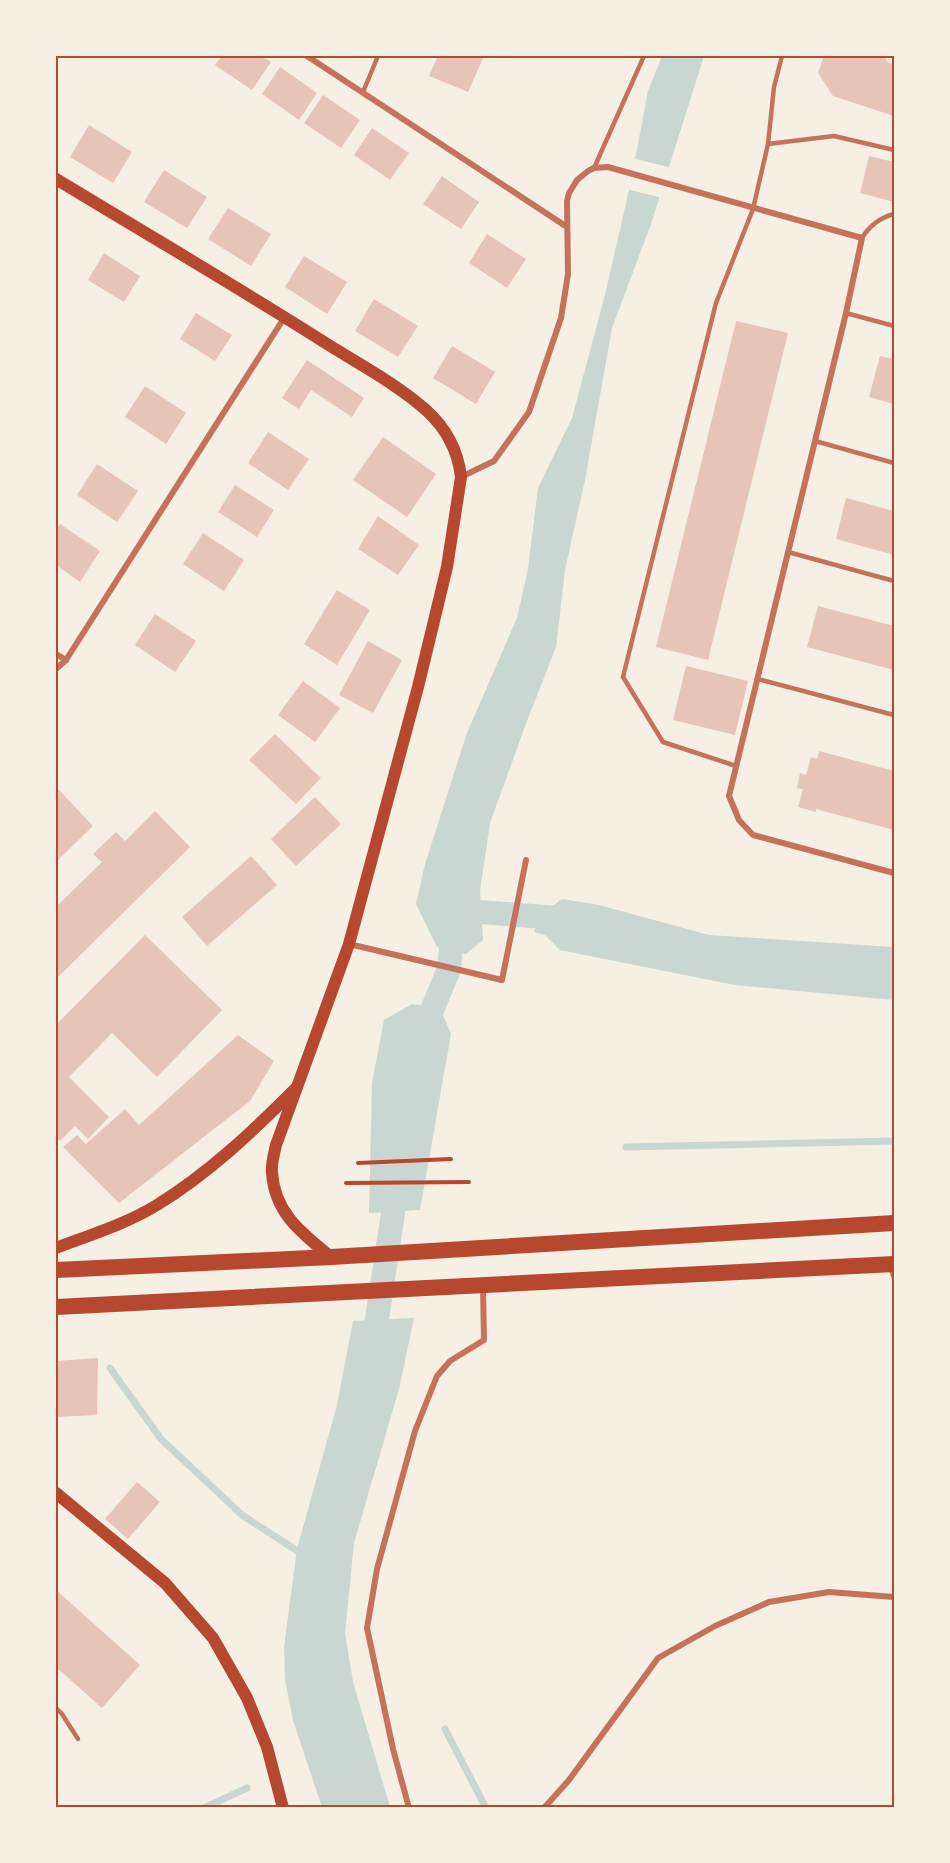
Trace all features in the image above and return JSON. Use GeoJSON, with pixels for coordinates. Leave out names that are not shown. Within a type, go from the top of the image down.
{"type":"FeatureCollection","features":[{"type":"Feature","properties":{"kind":"highway"},"geometry":{"type":"LineString","coordinates":[[56,1270],[331,1257],[894,1223]]}},
{"type":"Feature","properties":{"kind":"highway"},"geometry":{"type":"LineString","coordinates":[[59,1308],[483,1285],[893,1269]]}},
{"type":"Feature","properties":{"kind":"main road"},"geometry":{"type":"LineString","coordinates":[[56,179],[285,317],[406,395],[427,411],[444,429],[456,454],[460,477],[447,567],[418,687],[349,944],[276,1145],[272,1172],[276,1194],[285,1214],[298,1230],[331,1257]]}},
{"type":"Feature","properties":{"kind":"main road"},"geometry":{"type":"LineString","coordinates":[[56,1248],[119,1224],[158,1204],[244,1140],[298,1086]]}},
{"type":"Feature","properties":{"kind":"main road"},"geometry":{"type":"LineString","coordinates":[[56,1493],[165,1583],[213,1638],[236,1676],[259,1727],[267,1747],[283,1808]]}},
{"type":"Feature","properties":{"kind":"street"},"geometry":{"type":"LineString","coordinates":[[307,56],[567,227]]}},
{"type":"Feature","properties":{"kind":"street"},"geometry":{"type":"LineString","coordinates":[[460,477],[494,461],[529,412],[561,318],[568,274],[567,201],[572,187],[582,175],[594,168],[608,167],[862,238],[846,313],[729,796],[739,820],[753,835],[894,873]]}},
{"type":"Feature","properties":{"kind":"street"},"geometry":{"type":"LineString","coordinates":[[56,669],[66,660],[285,317]]}},
{"type":"Feature","properties":{"kind":"street"},"geometry":{"type":"LineString","coordinates":[[56,654],[66,660]]}},
{"type":"Feature","properties":{"kind":"street"},"geometry":{"type":"LineString","coordinates":[[349,944],[502,980],[526,861]]}},
{"type":"Feature","properties":{"kind":"street"},"geometry":{"type":"LineString","coordinates":[[409,1808],[393,1749],[367,1628],[377,1569],[414,1431],[437,1376],[450,1361],[484,1340],[483,1285]]}},
{"type":"Feature","properties":{"kind":"street"},"geometry":{"type":"LineString","coordinates":[[544,1808],[569,1780],[658,1658],[716,1626],[769,1602],[829,1592],[894,1597]]}},
{"type":"Feature","properties":{"kind":"lane"},"geometry":{"type":"LineString","coordinates":[[363,92],[378,56]]}},
{"type":"Feature","properties":{"kind":"lane"},"geometry":{"type":"LineString","coordinates":[[594,168],[644,56]]}},
{"type":"Feature","properties":{"kind":"lane"},"geometry":{"type":"LineString","coordinates":[[736,766],[663,741],[623,677],[716,303],[753,209],[768,144],[774,87],[782,56]]}},
{"type":"Feature","properties":{"kind":"lane"},"geometry":{"type":"LineString","coordinates":[[768,144],[834,136],[894,150]]}},
{"type":"Feature","properties":{"kind":"lane"},"geometry":{"type":"LineString","coordinates":[[862,238],[883,217],[894,214]]}},
{"type":"Feature","properties":{"kind":"lane"},"geometry":{"type":"LineString","coordinates":[[846,313],[894,326]]}},
{"type":"Feature","properties":{"kind":"lane"},"geometry":{"type":"LineString","coordinates":[[815,441],[894,463]]}},
{"type":"Feature","properties":{"kind":"lane"},"geometry":{"type":"LineString","coordinates":[[788,552],[894,581]]}},
{"type":"Feature","properties":{"kind":"lane"},"geometry":{"type":"LineString","coordinates":[[758,679],[894,715]]}},
{"type":"Feature","properties":{"kind":"lane"},"geometry":{"type":"LineString","coordinates":[[56,1708],[78,1739]]}},
{"type":"Feature","properties":{"kind":"path"},"geometry":{"type":"LineString","coordinates":[[358,1162],[451,1160]]}},
{"type":"Feature","properties":{"kind":"path"},"geometry":{"type":"LineString","coordinates":[[346,1183],[469,1182]]}},
{"type":"Feature","properties":{"kind":"shaded area"},"geometry":{"type":"Polygon","coordinates":[[[662,56],[704,56],[651,224],[612,328],[585,480],[565,570],[556,647],[490,823],[480,891],[483,940],[466,954],[437,947],[416,904],[425,864],[467,733],[517,618],[528,569],[538,488],[572,418],[604,299],[630,186],[648,91],[662,56]]]}},
{"type":"Feature","properties":{"kind":"shaded area"},"geometry":{"type":"Polygon","coordinates":[[[562,899],[599,905],[709,935],[894,947],[894,1000],[735,985],[560,950],[545,935],[534,932],[542,906],[551,907],[562,899]]]}},
{"type":"Feature","properties":{"kind":"shaded area"},"geometry":{"type":"Polygon","coordinates":[[[412,1004],[440,1008],[451,1034],[420,1210],[369,1213],[372,1083],[384,1020],[412,1004]]]}},
{"type":"Feature","properties":{"kind":"shaded area"},"geometry":{"type":"Polygon","coordinates":[[[414,1318],[399,1389],[354,1543],[345,1633],[353,1682],[390,1807],[322,1807],[293,1720],[285,1680],[284,1647],[297,1549],[337,1405],[353,1321],[414,1318]]]}},
{"type":"Feature","properties":{"kind":"pier"},"geometry":{"type":"Polygon","coordinates":[[[632,158],[672,168],[663,198],[626,189],[632,158]]]}},
{"type":"Feature","properties":{"kind":"building"},"geometry":{"type":"Polygon","coordinates":[[[222,56],[261,56],[271,62],[252,90],[215,65],[222,56]]]}},
{"type":"Feature","properties":{"kind":"building"},"geometry":{"type":"Polygon","coordinates":[[[438,56],[484,56],[468,92],[429,76],[438,56]]]}},
{"type":"Feature","properties":{"kind":"building"},"geometry":{"type":"Polygon","coordinates":[[[824,56],[884,56],[887,62],[894,64],[894,116],[833,96],[818,73],[824,56]]]}},
{"type":"Feature","properties":{"kind":"building"},"geometry":{"type":"Polygon","coordinates":[[[280,67],[317,93],[299,120],[262,94],[280,67]]]}},
{"type":"Feature","properties":{"kind":"building"},"geometry":{"type":"Polygon","coordinates":[[[323,95],[360,120],[341,148],[304,123],[323,95]]]}},
{"type":"Feature","properties":{"kind":"building"},"geometry":{"type":"Polygon","coordinates":[[[89,125],[132,152],[113,183],[70,157],[89,125]]]}},
{"type":"Feature","properties":{"kind":"building"},"geometry":{"type":"Polygon","coordinates":[[[372,128],[409,153],[390,180],[354,155],[372,128]]]}},
{"type":"Feature","properties":{"kind":"building"},"geometry":{"type":"Polygon","coordinates":[[[869,156],[894,162],[894,202],[860,193],[869,156]]]}},
{"type":"Feature","properties":{"kind":"building"},"geometry":{"type":"Polygon","coordinates":[[[164,170],[207,197],[187,228],[144,202],[164,170]]]}},
{"type":"Feature","properties":{"kind":"building"},"geometry":{"type":"Polygon","coordinates":[[[442,176],[479,202],[461,229],[423,204],[442,176]]]}},
{"type":"Feature","properties":{"kind":"building"},"geometry":{"type":"Polygon","coordinates":[[[228,208],[271,234],[251,266],[208,239],[228,208]]]}},
{"type":"Feature","properties":{"kind":"building"},"geometry":{"type":"Polygon","coordinates":[[[487,234],[526,259],[507,288],[469,263],[487,234]]]}},
{"type":"Feature","properties":{"kind":"building"},"geometry":{"type":"Polygon","coordinates":[[[104,253],[140,276],[124,302],[88,280],[104,253]]]}},
{"type":"Feature","properties":{"kind":"building"},"geometry":{"type":"Polygon","coordinates":[[[304,256],[347,282],[327,314],[285,287],[304,256]]]}},
{"type":"Feature","properties":{"kind":"building"},"geometry":{"type":"Polygon","coordinates":[[[374,299],[418,326],[398,357],[355,331],[374,299]]]}},
{"type":"Feature","properties":{"kind":"building"},"geometry":{"type":"Polygon","coordinates":[[[196,313],[232,335],[215,361],[180,339],[196,313]]]}},
{"type":"Feature","properties":{"kind":"building"},"geometry":{"type":"Polygon","coordinates":[[[736,321],[788,333],[708,660],[656,647],[736,321]]]}},
{"type":"Feature","properties":{"kind":"building"},"geometry":{"type":"Polygon","coordinates":[[[452,346],[495,372],[476,404],[433,378],[452,346]]]}},
{"type":"Feature","properties":{"kind":"building"},"geometry":{"type":"Polygon","coordinates":[[[880,356],[894,359],[894,404],[869,397],[880,356]]]}},
{"type":"Feature","properties":{"kind":"building"},"geometry":{"type":"Polygon","coordinates":[[[307,360],[364,398],[352,417],[311,390],[299,409],[282,398],[307,360]]]}},
{"type":"Feature","properties":{"kind":"building"},"geometry":{"type":"Polygon","coordinates":[[[145,386],[186,413],[166,444],[125,417],[145,386]]]}},
{"type":"Feature","properties":{"kind":"building"},"geometry":{"type":"Polygon","coordinates":[[[268,432],[309,459],[288,490],[248,463],[268,432]]]}},
{"type":"Feature","properties":{"kind":"building"},"geometry":{"type":"Polygon","coordinates":[[[383,437],[436,474],[407,517],[353,480],[383,437]]]}},
{"type":"Feature","properties":{"kind":"building"},"geometry":{"type":"Polygon","coordinates":[[[97,464],[138,491],[117,522],[77,495],[97,464]]]}},
{"type":"Feature","properties":{"kind":"building"},"geometry":{"type":"Polygon","coordinates":[[[235,485],[274,510],[257,537],[218,512],[235,485]]]}},
{"type":"Feature","properties":{"kind":"building"},"geometry":{"type":"Polygon","coordinates":[[[846,498],[894,511],[894,555],[836,539],[846,498]]]}},
{"type":"Feature","properties":{"kind":"building"},"geometry":{"type":"Polygon","coordinates":[[[378,516],[419,545],[398,575],[358,549],[378,516]]]}},
{"type":"Feature","properties":{"kind":"building"},"geometry":{"type":"Polygon","coordinates":[[[60,524],[100,551],[80,582],[56,565],[56,530],[60,524]]]}},
{"type":"Feature","properties":{"kind":"building"},"geometry":{"type":"Polygon","coordinates":[[[203,533],[244,560],[224,591],[183,564],[203,533]]]}},
{"type":"Feature","properties":{"kind":"building"},"geometry":{"type":"Polygon","coordinates":[[[337,590],[370,610],[337,665],[304,644],[337,590]]]}},
{"type":"Feature","properties":{"kind":"building"},"geometry":{"type":"Polygon","coordinates":[[[818,606],[894,626],[894,670],[807,647],[818,606]]]}},
{"type":"Feature","properties":{"kind":"building"},"geometry":{"type":"Polygon","coordinates":[[[155,614],[196,641],[175,672],[135,645],[155,614]]]}},
{"type":"Feature","properties":{"kind":"building"},"geometry":{"type":"Polygon","coordinates":[[[368,641],[402,660],[373,713],[339,695],[368,641]]]}},
{"type":"Feature","properties":{"kind":"building"},"geometry":{"type":"Polygon","coordinates":[[[686,666],[748,681],[735,735],[673,720],[686,666]]]}},
{"type":"Feature","properties":{"kind":"building"},"geometry":{"type":"Polygon","coordinates":[[[303,681],[340,708],[315,742],[278,715],[303,681]]]}},
{"type":"Feature","properties":{"kind":"building"},"geometry":{"type":"Polygon","coordinates":[[[275,734],[321,778],[296,804],[249,760],[275,734]]]}},
{"type":"Feature","properties":{"kind":"building"},"geometry":{"type":"Polygon","coordinates":[[[819,751],[894,771],[894,830],[816,809],[816,812],[798,807],[803,789],[797,788],[800,773],[806,775],[811,757],[817,759],[819,751]]]}},
{"type":"Feature","properties":{"kind":"building"},"geometry":{"type":"Polygon","coordinates":[[[56,787],[93,826],[56,862],[56,787]]]}},
{"type":"Feature","properties":{"kind":"building"},"geometry":{"type":"Polygon","coordinates":[[[315,797],[341,824],[296,866],[271,839],[315,797]]]}},
{"type":"Feature","properties":{"kind":"building"},"geometry":{"type":"Polygon","coordinates":[[[155,811],[190,847],[56,979],[56,902],[58,905],[102,862],[93,854],[116,832],[125,841],[155,811]]]}},
{"type":"Feature","properties":{"kind":"building"},"geometry":{"type":"Polygon","coordinates":[[[251,856],[277,885],[207,946],[182,917],[251,856]]]}},
{"type":"Feature","properties":{"kind":"building"},"geometry":{"type":"Polygon","coordinates":[[[145,935],[222,1010],[157,1077],[112,1033],[69,1077],[109,1117],[88,1139],[75,1126],[60,1141],[56,1137],[56,1025],[145,935]]]}},
{"type":"Feature","properties":{"kind":"building"},"geometry":{"type":"Polygon","coordinates":[[[238,1035],[274,1061],[250,1101],[119,1203],[63,1147],[77,1135],[86,1144],[125,1109],[139,1125],[238,1035]]]}},
{"type":"Feature","properties":{"kind":"building"},"geometry":{"type":"Polygon","coordinates":[[[98,1358],[97,1415],[56,1417],[56,1361],[98,1358]]]}},
{"type":"Feature","properties":{"kind":"building"},"geometry":{"type":"Polygon","coordinates":[[[137,1482],[160,1502],[128,1539],[105,1519],[137,1482]]]}},
{"type":"Feature","properties":{"kind":"building"},"geometry":{"type":"Polygon","coordinates":[[[56,1590],[140,1665],[102,1708],[56,1667],[56,1590]]]}},
{"type":"Feature","properties":{"kind":"waterway"},"geometry":{"type":"LineString","coordinates":[[454,910],[571,919]]}},
{"type":"Feature","properties":{"kind":"waterway"},"geometry":{"type":"LineString","coordinates":[[424,1037],[427,1022],[449,969],[454,917]]}},
{"type":"Feature","properties":{"kind":"waterway"},"geometry":{"type":"LineString","coordinates":[[626,1147],[894,1141]]}},
{"type":"Feature","properties":{"kind":"waterway"},"geometry":{"type":"LineString","coordinates":[[369,1350],[377,1319],[398,1180]]}},
{"type":"Feature","properties":{"kind":"waterway"},"geometry":{"type":"LineString","coordinates":[[110,1368],[161,1439],[242,1515],[302,1554]]}},
{"type":"Feature","properties":{"kind":"waterway"},"geometry":{"type":"LineString","coordinates":[[445,1729],[486,1808]]}},
{"type":"Feature","properties":{"kind":"waterway"},"geometry":{"type":"LineString","coordinates":[[204,1808],[247,1788]]}}]}
